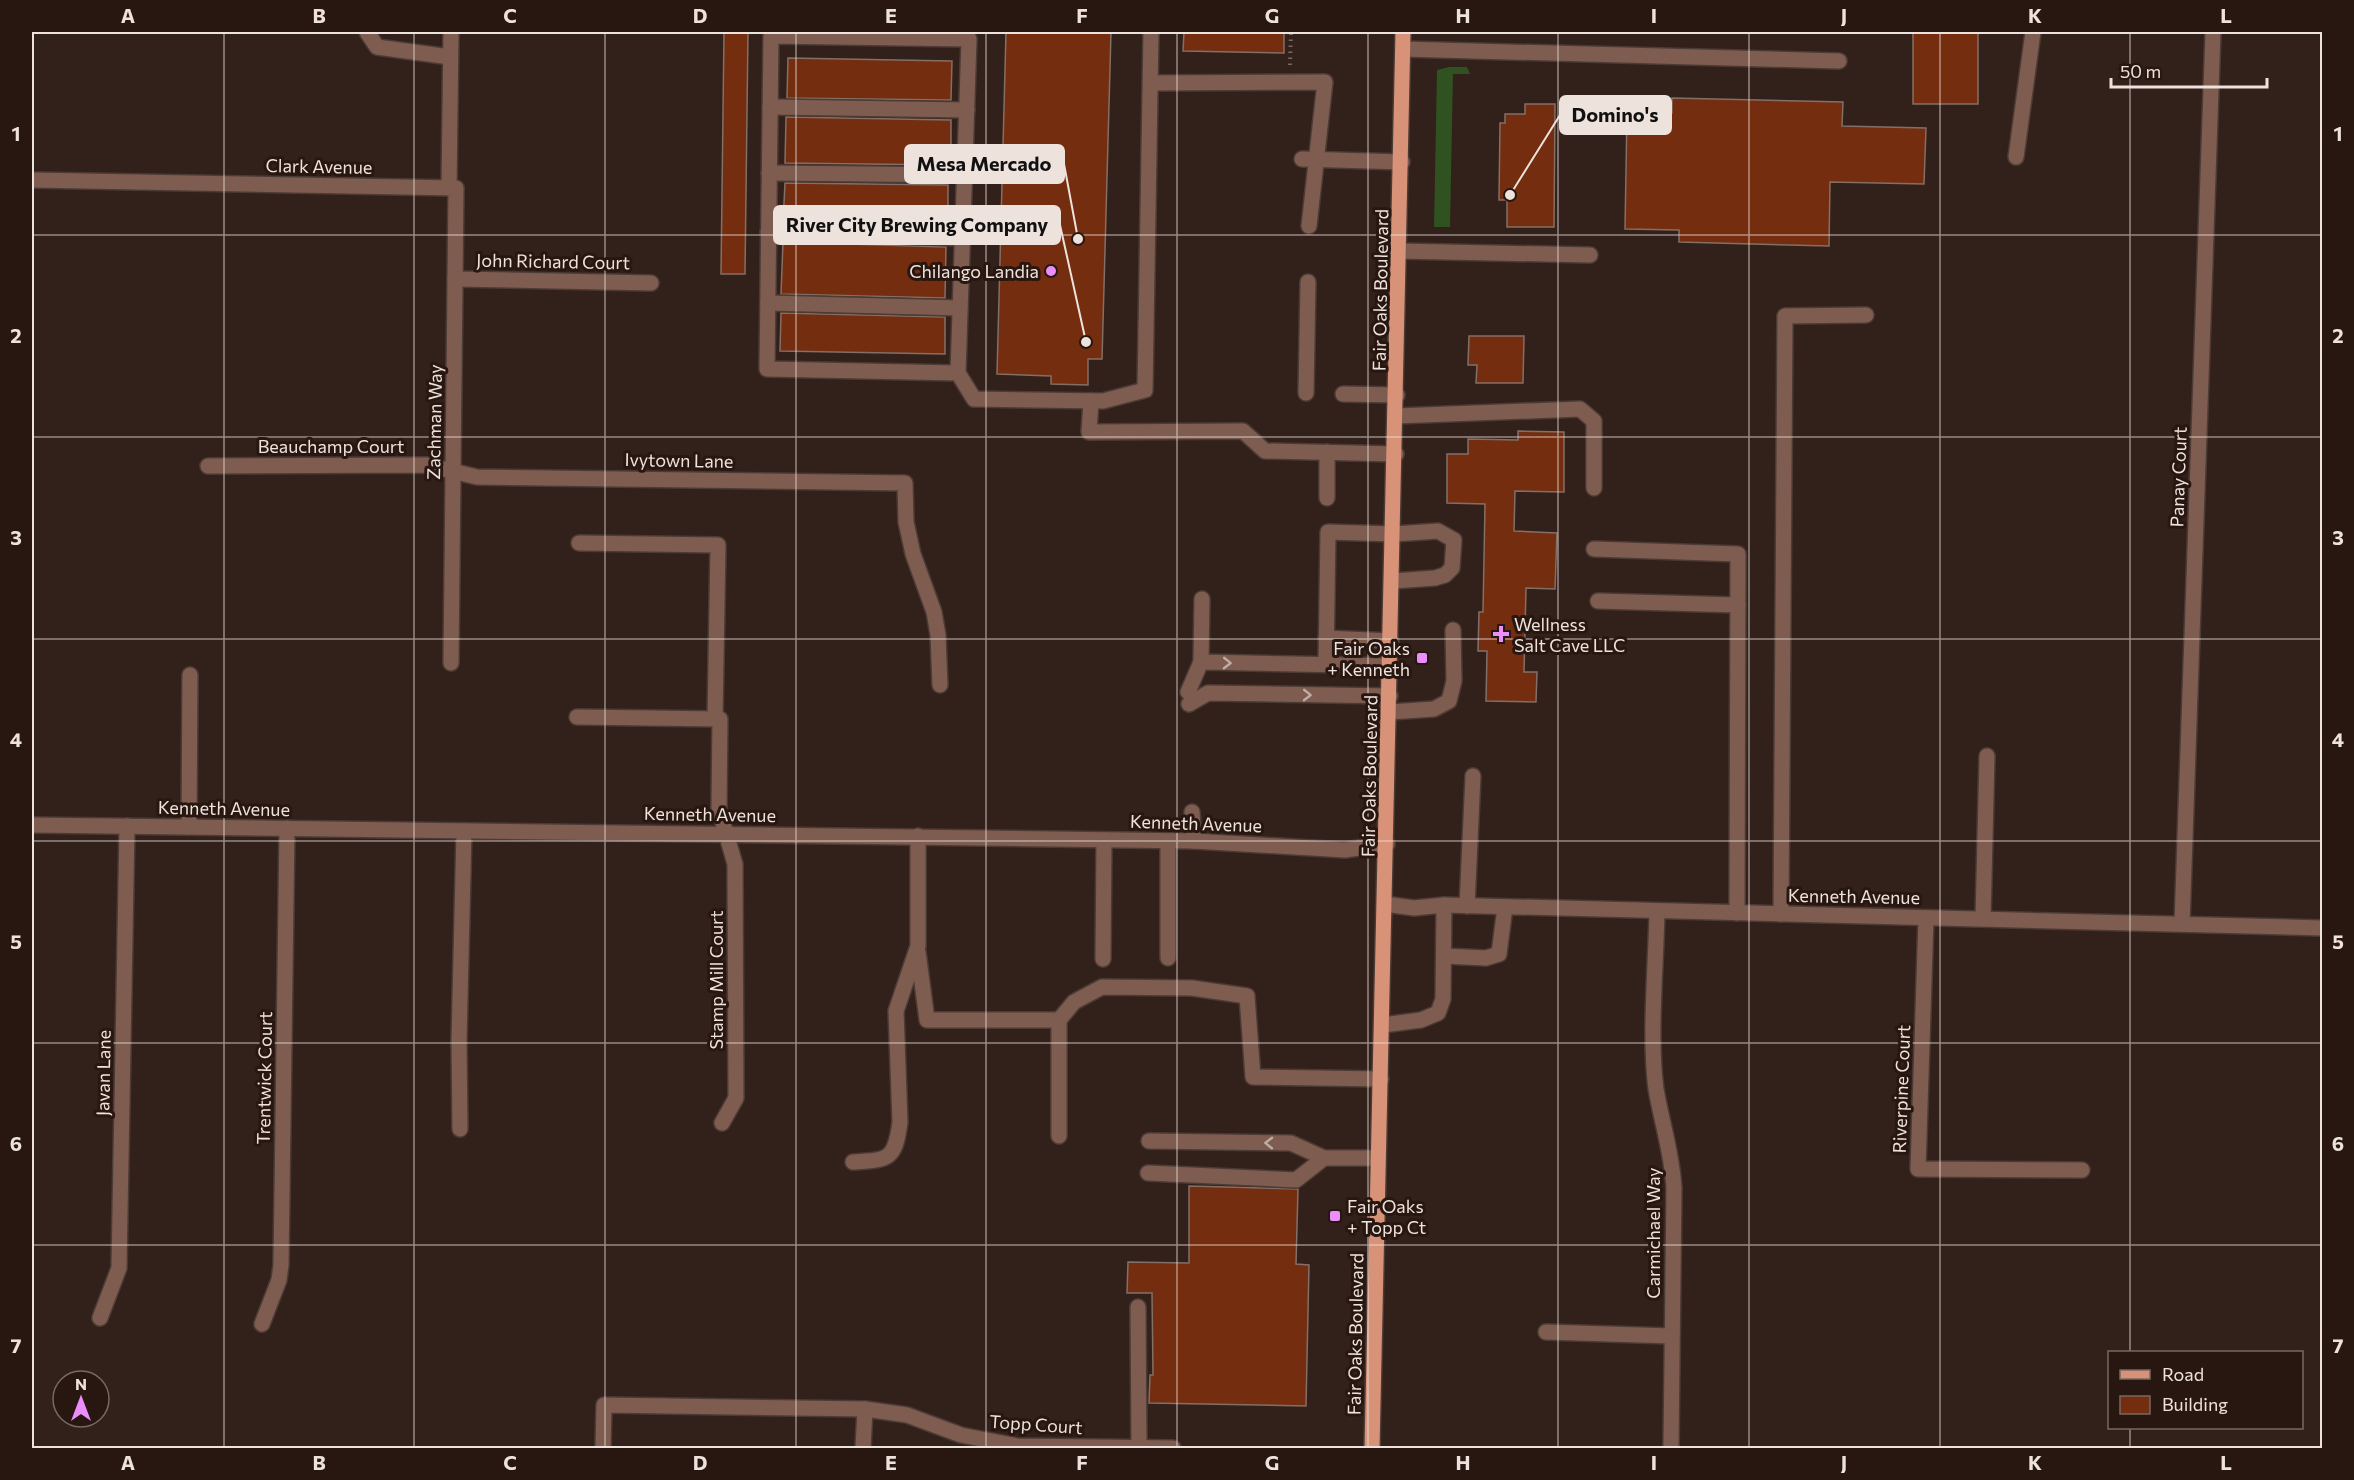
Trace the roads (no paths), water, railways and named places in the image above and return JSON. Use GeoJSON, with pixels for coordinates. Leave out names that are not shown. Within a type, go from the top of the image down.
{"type":"FeatureCollection","features":[{"type":"Feature","properties":{"kind":"main road","name":"Fair Oaks Boulevard"},"geometry":{"type":"LineString","coordinates":[[1372,1449],[1377,1158],[1383,1025],[1396,454],[1403,32]]}},
{"type":"Feature","properties":{"kind":"street"},"geometry":{"type":"LineString","coordinates":[[367,32],[377,47],[450,57]]}},
{"type":"Feature","properties":{"kind":"street"},"geometry":{"type":"LineString","coordinates":[[449,188],[451,32]]}},
{"type":"Feature","properties":{"kind":"street"},"geometry":{"type":"LineString","coordinates":[[958,373],[766,369],[771,36],[969,39],[958,373],[974,399],[1103,401],[1145,390],[1151,32]]}},
{"type":"Feature","properties":{"kind":"street"},"geometry":{"type":"LineString","coordinates":[[2016,157],[2033,32]]}},
{"type":"Feature","properties":{"kind":"street","name":"Panay Court"},"geometry":{"type":"LineString","coordinates":[[2182,924],[2213,32]]}},
{"type":"Feature","properties":{"kind":"street"},"geometry":{"type":"LineString","coordinates":[[1403,49],[1839,61]]}},
{"type":"Feature","properties":{"kind":"street"},"geometry":{"type":"LineString","coordinates":[[1151,83],[1325,82],[1308,159],[1309,226]]}},
{"type":"Feature","properties":{"kind":"street"},"geometry":{"type":"LineString","coordinates":[[770,108],[967,110]]}},
{"type":"Feature","properties":{"kind":"street"},"geometry":{"type":"LineString","coordinates":[[1308,159],[1402,162]]}},
{"type":"Feature","properties":{"kind":"street"},"geometry":{"type":"LineString","coordinates":[[769,173],[965,175]]}},
{"type":"Feature","properties":{"kind":"street","name":"Clark Avenue"},"geometry":{"type":"LineString","coordinates":[[32,180],[449,188]]}},
{"type":"Feature","properties":{"kind":"street","name":"Zachman Way"},"geometry":{"type":"LineString","coordinates":[[449,188],[456,188],[451,663]]}},
{"type":"Feature","properties":{"kind":"street"},"geometry":{"type":"LineString","coordinates":[[768,232],[963,238]]}},
{"type":"Feature","properties":{"kind":"street"},"geometry":{"type":"LineString","coordinates":[[1400,251],[1590,255]]}},
{"type":"Feature","properties":{"kind":"street","name":"John Richard Court"},"geometry":{"type":"LineString","coordinates":[[455,279],[651,283]]}},
{"type":"Feature","properties":{"kind":"street"},"geometry":{"type":"LineString","coordinates":[[1306,393],[1308,282]]}},
{"type":"Feature","properties":{"kind":"street"},"geometry":{"type":"LineString","coordinates":[[768,303],[960,308]]}},
{"type":"Feature","properties":{"kind":"street"},"geometry":{"type":"LineString","coordinates":[[1781,914],[1785,316],[1866,315]]}},
{"type":"Feature","properties":{"kind":"street"},"geometry":{"type":"LineString","coordinates":[[1342,394],[1397,395]]}},
{"type":"Feature","properties":{"kind":"street"},"geometry":{"type":"LineString","coordinates":[[1090,401],[1089,432],[1243,431],[1265,451],[1396,454]]}},
{"type":"Feature","properties":{"kind":"street"},"geometry":{"type":"LineString","coordinates":[[1396,416],[1580,409],[1594,421],[1594,488]]}},
{"type":"Feature","properties":{"kind":"street"},"geometry":{"type":"LineString","coordinates":[[1327,452],[1327,498]]}},
{"type":"Feature","properties":{"kind":"street","name":"Beauchamp Court"},"geometry":{"type":"LineString","coordinates":[[208,466],[427,465],[453,471]]}},
{"type":"Feature","properties":{"kind":"street","name":"Ivytown Lane"},"geometry":{"type":"LineString","coordinates":[[453,471],[477,477],[905,483],[906,522],[913,554],[936,624],[940,685]]}},
{"type":"Feature","properties":{"kind":"street"},"geometry":{"type":"LineString","coordinates":[[1326,664],[1328,532],[1394,534],[1438,531],[1454,540],[1452,568],[1445,575],[1393,581]]}},
{"type":"Feature","properties":{"kind":"street"},"geometry":{"type":"LineString","coordinates":[[577,717],[715,719],[717,545],[579,543]]}},
{"type":"Feature","properties":{"kind":"street"},"geometry":{"type":"LineString","coordinates":[[1594,549],[1738,554],[1737,913]]}},
{"type":"Feature","properties":{"kind":"street"},"geometry":{"type":"LineString","coordinates":[[1202,599],[1201,662],[1188,698],[1208,693],[1390,696]]}},
{"type":"Feature","properties":{"kind":"street"},"geometry":{"type":"LineString","coordinates":[[1598,601],[1738,605]]}},
{"type":"Feature","properties":{"kind":"street"},"geometry":{"type":"LineString","coordinates":[[1390,712],[1434,709],[1449,701],[1454,681],[1453,630]]}},
{"type":"Feature","properties":{"kind":"street"},"geometry":{"type":"LineString","coordinates":[[1326,638],[1391,641]]}},
{"type":"Feature","properties":{"kind":"street"},"geometry":{"type":"LineString","coordinates":[[1201,662],[1391,666]]}},
{"type":"Feature","properties":{"kind":"street"},"geometry":{"type":"LineString","coordinates":[[189,827],[190,675]]}},
{"type":"Feature","properties":{"kind":"street","name":"Stamp Mill Court"},"geometry":{"type":"LineString","coordinates":[[715,719],[720,719],[719,809],[735,864],[736,1098],[722,1123]]}},
{"type":"Feature","properties":{"kind":"street"},"geometry":{"type":"LineString","coordinates":[[1983,919],[1987,756]]}},
{"type":"Feature","properties":{"kind":"street"},"geometry":{"type":"LineString","coordinates":[[1467,906],[1473,776]]}},
{"type":"Feature","properties":{"kind":"street"},"geometry":{"type":"LineString","coordinates":[[1192,812],[1194,841]]}},
{"type":"Feature","properties":{"kind":"street","name":"Kenneth Avenue"},"geometry":{"type":"LineString","coordinates":[[32,825],[1194,841],[1345,849],[1387,844]]}},
{"type":"Feature","properties":{"kind":"street","name":"Javan Lane"},"geometry":{"type":"LineString","coordinates":[[100,1318],[118,1268],[127,826]]}},
{"type":"Feature","properties":{"kind":"street","name":"Trentwick Court"},"geometry":{"type":"LineString","coordinates":[[262,1324],[279,1280],[281,1264],[287,828]]}},
{"type":"Feature","properties":{"kind":"street"},"geometry":{"type":"LineString","coordinates":[[460,1129],[459,1041],[465,831]]}},
{"type":"Feature","properties":{"kind":"street"},"geometry":{"type":"LineString","coordinates":[[918,836],[918,946],[927,1020],[1059,1020]]}},
{"type":"Feature","properties":{"kind":"street"},"geometry":{"type":"LineString","coordinates":[[1103,959],[1104,840]]}},
{"type":"Feature","properties":{"kind":"street"},"geometry":{"type":"LineString","coordinates":[[1168,841],[1168,958]]}},
{"type":"Feature","properties":{"kind":"street","name":"Kenneth Avenue"},"geometry":{"type":"LineString","coordinates":[[1385,904],[1414,908],[1444,905],[2322,928]]}},
{"type":"Feature","properties":{"kind":"street"},"geometry":{"type":"LineString","coordinates":[[1383,1025],[1421,1020],[1438,1013],[1443,999],[1444,905]]}},
{"type":"Feature","properties":{"kind":"street"},"geometry":{"type":"LineString","coordinates":[[1444,956],[1486,958],[1499,954],[1505,907]]}},
{"type":"Feature","properties":{"kind":"street","name":"Carmichael Way"},"geometry":{"type":"LineString","coordinates":[[1657,911],[1656,1078],[1672,1155],[1674,1188],[1671,1449]]}},
{"type":"Feature","properties":{"kind":"street","name":"Riverpine Court"},"geometry":{"type":"LineString","coordinates":[[1926,918],[1918,1169],[2082,1170]]}},
{"type":"Feature","properties":{"kind":"street"},"geometry":{"type":"LineString","coordinates":[[853,1162],[884,1160],[892,1153],[898,1137],[900,1122],[896,1011],[918,946]]}},
{"type":"Feature","properties":{"kind":"street"},"geometry":{"type":"LineString","coordinates":[[1059,1136],[1059,1020],[1074,1002],[1102,987],[1192,988],[1247,996],[1253,1077],[1381,1080]]}},
{"type":"Feature","properties":{"kind":"street"},"geometry":{"type":"LineString","coordinates":[[1149,1141],[1291,1143],[1324,1158],[1377,1158]]}},
{"type":"Feature","properties":{"kind":"street"},"geometry":{"type":"LineString","coordinates":[[1148,1173],[1296,1180],[1324,1158]]}},
{"type":"Feature","properties":{"kind":"street"},"geometry":{"type":"LineString","coordinates":[[1138,1307],[1139,1448]]}},
{"type":"Feature","properties":{"kind":"street"},"geometry":{"type":"LineString","coordinates":[[1546,1332],[1671,1336]]}},
{"type":"Feature","properties":{"kind":"street","name":"Topp Court"},"geometry":{"type":"LineString","coordinates":[[603,1449],[604,1405],[865,1408],[907,1415],[989,1442],[1017,1446],[1173,1449]]}},
{"type":"Feature","properties":{"kind":"street"},"geometry":{"type":"LineString","coordinates":[[862,1449],[865,1408]]}},
{"type":"Feature","properties":{"kind":"place","name":"Domino's"},"geometry":{"type":"Point","coordinates":[1510,195]}},
{"type":"Feature","properties":{"kind":"place","name":"Mesa Mercado"},"geometry":{"type":"Point","coordinates":[1078,239]}},
{"type":"Feature","properties":{"kind":"place","name":"Chilango Landia"},"geometry":{"type":"Point","coordinates":[1051,271]}},
{"type":"Feature","properties":{"kind":"place","name":"River City Brewing Company"},"geometry":{"type":"Point","coordinates":[1086,342]}},
{"type":"Feature","properties":{"kind":"place","name":"Wellness Salt Cave LLC"},"geometry":{"type":"Point","coordinates":[1501,634]}},
{"type":"Feature","properties":{"kind":"place","name":"Fair Oaks + Kenneth"},"geometry":{"type":"Point","coordinates":[1422,658]}},
{"type":"Feature","properties":{"kind":"place","name":"Fair Oaks + Topp Ct"},"geometry":{"type":"Point","coordinates":[1335,1216]}}]}
